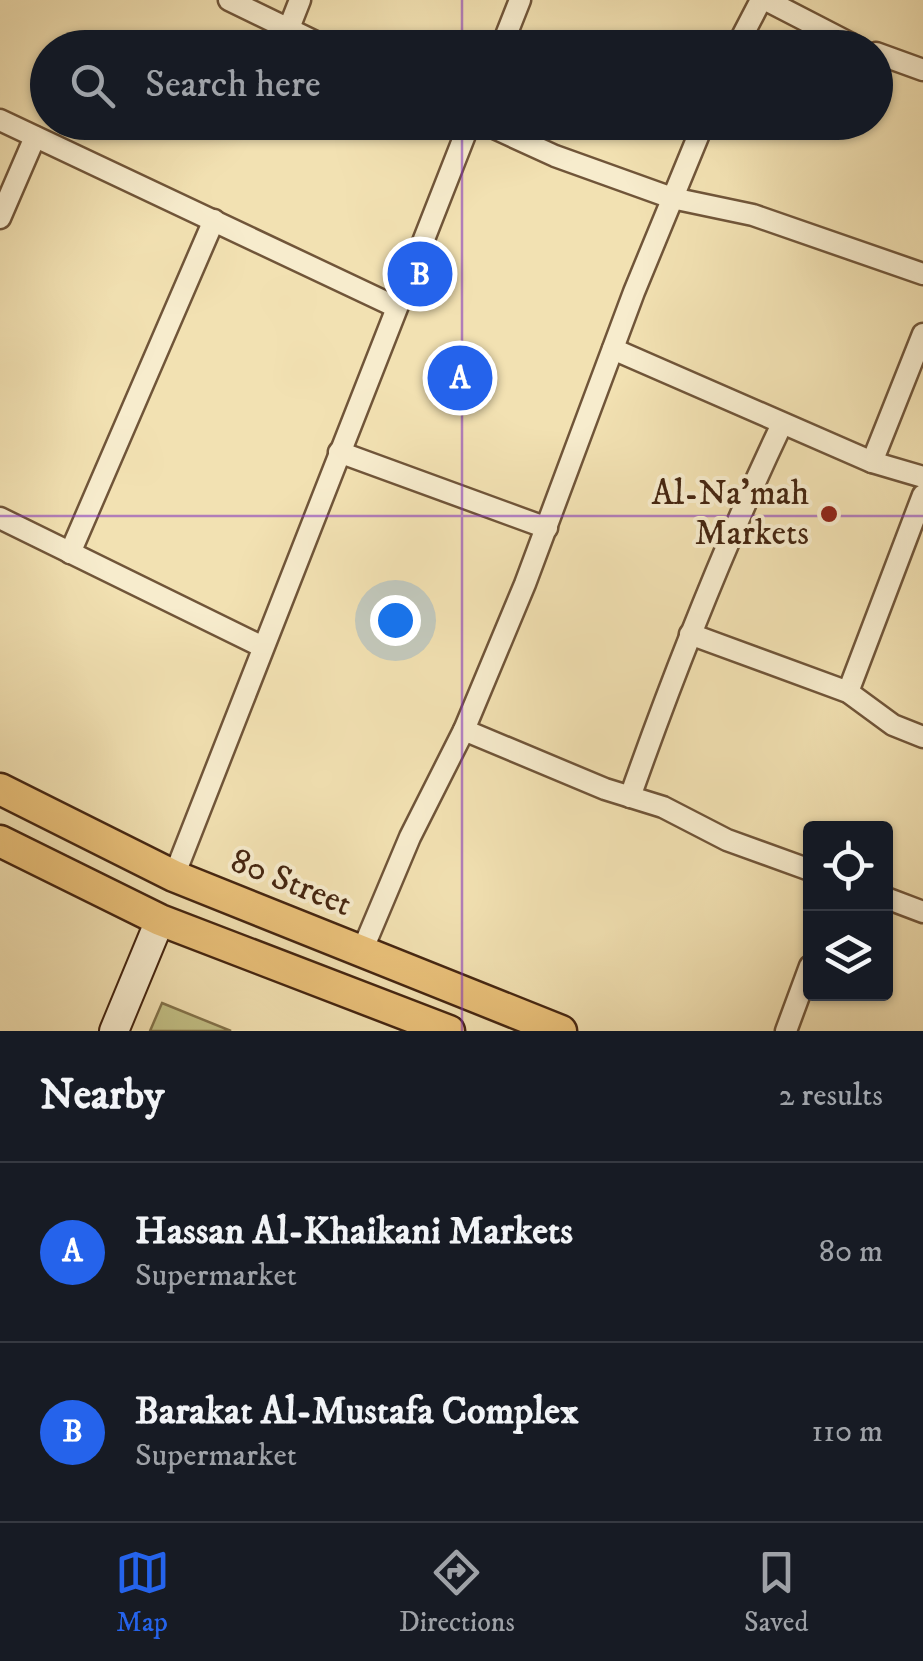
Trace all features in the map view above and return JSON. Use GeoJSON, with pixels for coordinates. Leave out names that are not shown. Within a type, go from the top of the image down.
{"type":"FeatureCollection","features":[{"type":"Feature","properties":{"kind":"main road","name":"80 Street"},"geometry":{"type":"LineString","coordinates":[[0,788],[174,876],[561,1031]]}},
{"type":"Feature","properties":{"kind":"main road"},"geometry":{"type":"LineString","coordinates":[[2,847],[160,920],[449,1031]]}},
{"type":"Feature","properties":{"kind":"street"},"geometry":{"type":"LineString","coordinates":[[229,0],[293,30]]}},
{"type":"Feature","properties":{"kind":"street"},"geometry":{"type":"LineString","coordinates":[[289,28],[300,0]]}},
{"type":"Feature","properties":{"kind":"street"},"geometry":{"type":"LineString","coordinates":[[508,30],[520,0]]}},
{"type":"Feature","properties":{"kind":"street"},"geometry":{"type":"LineString","coordinates":[[746,30],[764,0],[823,30]]}},
{"type":"Feature","properties":{"kind":"street"},"geometry":{"type":"LineString","coordinates":[[893,59],[923,70]]}},
{"type":"Feature","properties":{"kind":"street"},"geometry":{"type":"LineString","coordinates":[[0,120],[30,134]]}},
{"type":"Feature","properties":{"kind":"street"},"geometry":{"type":"LineString","coordinates":[[0,218],[33,140]]}},
{"type":"Feature","properties":{"kind":"street"},"geometry":{"type":"LineString","coordinates":[[44,140],[396,308]]}},
{"type":"Feature","properties":{"kind":"street"},"geometry":{"type":"LineString","coordinates":[[174,876],[463,140]]}},
{"type":"Feature","properties":{"kind":"street"},"geometry":{"type":"LineString","coordinates":[[520,140],[672,198],[752,215],[923,274]]}},
{"type":"Feature","properties":{"kind":"street"},"geometry":{"type":"LineString","coordinates":[[362,952],[410,837],[464,730],[547,528],[696,140]]}},
{"type":"Feature","properties":{"kind":"street"},"geometry":{"type":"LineString","coordinates":[[70,553],[214,220]]}},
{"type":"Feature","properties":{"kind":"street"},"geometry":{"type":"LineString","coordinates":[[872,462],[923,334]]}},
{"type":"Feature","properties":{"kind":"street"},"geometry":{"type":"LineString","coordinates":[[614,349],[872,462],[923,477]]}},
{"type":"Feature","properties":{"kind":"street"},"geometry":{"type":"LineString","coordinates":[[630,797],[690,634],[782,424]]}},
{"type":"Feature","properties":{"kind":"street"},"geometry":{"type":"LineString","coordinates":[[339,452],[547,528]]}},
{"type":"Feature","properties":{"kind":"street"},"geometry":{"type":"LineString","coordinates":[[848,692],[923,495]]}},
{"type":"Feature","properties":{"kind":"street"},"geometry":{"type":"LineString","coordinates":[[0,518],[263,647]]}},
{"type":"Feature","properties":{"kind":"street"},"geometry":{"type":"LineString","coordinates":[[690,634],[848,692],[893,725],[923,738]]}},
{"type":"Feature","properties":{"kind":"street"},"geometry":{"type":"LineString","coordinates":[[464,730],[605,789],[663,807],[727,840],[803,867]]}},
{"type":"Feature","properties":{"kind":"street"},"geometry":{"type":"LineString","coordinates":[[893,901],[923,912]]}},
{"type":"Feature","properties":{"kind":"street"},"geometry":{"type":"LineString","coordinates":[[114,1031],[160,920]]}},
{"type":"Feature","properties":{"kind":"street"},"geometry":{"type":"LineString","coordinates":[[786,1031],[803,985]]}},
{"type":"Feature","properties":{"kind":"shaded area"},"geometry":{"type":"Polygon","coordinates":[[[162,1003],[231,1031],[150,1031],[162,1003]]]}},
{"type":"Feature","properties":{"kind":"place","name":"Barakat Al-Mustafa Complex"},"geometry":{"type":"Point","coordinates":[420,274]}},
{"type":"Feature","properties":{"kind":"place","name":"Hassan Al-Khaikani Markets"},"geometry":{"type":"Point","coordinates":[460,378]}},
{"type":"Feature","properties":{"kind":"place","name":"Al-Na’mah Markets"},"geometry":{"type":"Point","coordinates":[829,514]}}]}
